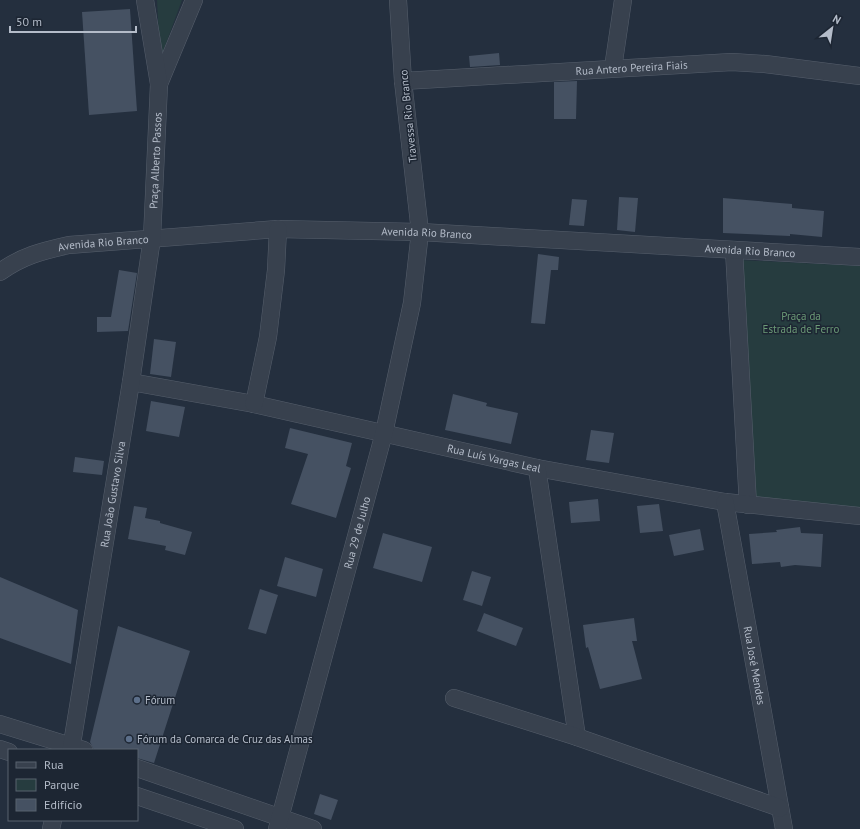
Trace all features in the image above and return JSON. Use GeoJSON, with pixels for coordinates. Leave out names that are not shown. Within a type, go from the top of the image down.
{"type":"FeatureCollection","features":[{"type":"Feature","properties":{"kind":"street","name":"Praça Alberto Passos"},"geometry":{"type":"LineString","coordinates":[[145,0],[159,84],[152,238]]}},
{"type":"Feature","properties":{"kind":"street","name":"Praça Alberto Passos"},"geometry":{"type":"LineString","coordinates":[[159,84],[194,0]]}},
{"type":"Feature","properties":{"kind":"street","name":"Travessa Rio Branco"},"geometry":{"type":"LineString","coordinates":[[398,0],[403,81],[420,232]]}},
{"type":"Feature","properties":{"kind":"street"},"geometry":{"type":"LineString","coordinates":[[613,68],[623,0]]}},
{"type":"Feature","properties":{"kind":"street","name":"Rua Antero Pereira Fiais"},"geometry":{"type":"LineString","coordinates":[[403,81],[732,62],[765,64],[860,76]]}},
{"type":"Feature","properties":{"kind":"street"},"geometry":{"type":"LineString","coordinates":[[254,404],[268,337],[276,270],[278,229]]}},
{"type":"Feature","properties":{"kind":"street","name":"Avenida Rio Branco"},"geometry":{"type":"LineString","coordinates":[[0,272],[16,261],[40,252],[69,245],[278,229],[420,232],[860,257]]}},
{"type":"Feature","properties":{"kind":"street","name":"Rua 29 de Julho"},"geometry":{"type":"LineString","coordinates":[[279,823],[384,433],[412,303],[420,232]]}},
{"type":"Feature","properties":{"kind":"street","name":"Rua João Gustavo Silva"},"geometry":{"type":"LineString","coordinates":[[75,749],[152,238]]}},
{"type":"Feature","properties":{"kind":"street"},"geometry":{"type":"LineString","coordinates":[[734,250],[748,505]]}},
{"type":"Feature","properties":{"kind":"street","name":"Rua Luís Vargas Leal"},"geometry":{"type":"LineString","coordinates":[[131,382],[254,404],[537,468],[725,502],[860,516]]}},
{"type":"Feature","properties":{"kind":"street"},"geometry":{"type":"LineString","coordinates":[[537,468],[577,738]]}},
{"type":"Feature","properties":{"kind":"street","name":"Rua José Mendes"},"geometry":{"type":"LineString","coordinates":[[725,502],[784,829]]}},
{"type":"Feature","properties":{"kind":"street"},"geometry":{"type":"LineString","coordinates":[[454,698],[577,738],[780,808]]}},
{"type":"Feature","properties":{"kind":"street"},"geometry":{"type":"LineString","coordinates":[[0,724],[75,749]]}},
{"type":"Feature","properties":{"kind":"street"},"geometry":{"type":"LineString","coordinates":[[138,768],[279,823],[313,829]]}},
{"type":"Feature","properties":{"kind":"street"},"geometry":{"type":"LineString","coordinates":[[138,796],[236,829]]}},
{"type":"Feature","properties":{"kind":"green space"},"geometry":{"type":"Polygon","coordinates":[[[157,0],[182,0],[160,60],[157,0]]]}},
{"type":"Feature","properties":{"kind":"green space","name":"Praça da Estrada de Ferro"},"geometry":{"type":"Polygon","coordinates":[[[740,260],[860,266],[860,512],[751,499],[740,260]]]}},
{"type":"Feature","properties":{"kind":"building"},"geometry":{"type":"Polygon","coordinates":[[[130,9],[137,111],[89,115],[82,12],[130,9]]]}},
{"type":"Feature","properties":{"kind":"building"},"geometry":{"type":"Polygon","coordinates":[[[499,53],[500,65],[470,67],[469,56],[499,53]]]}},
{"type":"Feature","properties":{"kind":"building"},"geometry":{"type":"Polygon","coordinates":[[[577,81],[576,119],[554,119],[554,82],[577,81]]]}},
{"type":"Feature","properties":{"kind":"building"},"geometry":{"type":"Polygon","coordinates":[[[619,197],[638,198],[635,232],[617,230],[619,197]]]}},
{"type":"Feature","properties":{"kind":"building"},"geometry":{"type":"Polygon","coordinates":[[[723,198],[792,204],[792,208],[824,211],[822,237],[790,234],[790,236],[723,233],[723,198]]]}},
{"type":"Feature","properties":{"kind":"building"},"geometry":{"type":"Polygon","coordinates":[[[572,199],[587,200],[584,226],[569,225],[572,199]]]}},
{"type":"Feature","properties":{"kind":"building"},"geometry":{"type":"Polygon","coordinates":[[[538,254],[559,257],[558,270],[551,270],[545,324],[531,323],[538,254]]]}},
{"type":"Feature","properties":{"kind":"building"},"geometry":{"type":"Polygon","coordinates":[[[119,270],[137,273],[128,331],[97,332],[97,317],[111,317],[119,270]]]}},
{"type":"Feature","properties":{"kind":"building"},"geometry":{"type":"Polygon","coordinates":[[[154,339],[176,342],[171,377],[150,374],[154,339]]]}},
{"type":"Feature","properties":{"kind":"building"},"geometry":{"type":"Polygon","coordinates":[[[453,394],[487,403],[486,406],[518,413],[511,444],[445,430],[453,394]]]}},
{"type":"Feature","properties":{"kind":"building"},"geometry":{"type":"Polygon","coordinates":[[[151,401],[185,407],[179,437],[146,431],[151,401]]]}},
{"type":"Feature","properties":{"kind":"building"},"geometry":{"type":"Polygon","coordinates":[[[290,428],[352,443],[346,466],[351,468],[336,518],[291,504],[308,454],[285,448],[290,428]]]}},
{"type":"Feature","properties":{"kind":"building"},"geometry":{"type":"Polygon","coordinates":[[[591,430],[614,433],[609,463],[586,460],[591,430]]]}},
{"type":"Feature","properties":{"kind":"building"},"geometry":{"type":"Polygon","coordinates":[[[75,457],[104,461],[102,475],[73,472],[75,457]]]}},
{"type":"Feature","properties":{"kind":"building"},"geometry":{"type":"Polygon","coordinates":[[[598,499],[600,521],[571,523],[569,502],[598,499]]]}},
{"type":"Feature","properties":{"kind":"building"},"geometry":{"type":"Polygon","coordinates":[[[659,504],[663,531],[640,533],[637,506],[659,504]]]}},
{"type":"Feature","properties":{"kind":"building"},"geometry":{"type":"Polygon","coordinates":[[[134,506],[147,508],[145,518],[160,521],[160,523],[192,532],[185,555],[165,550],[166,546],[128,539],[134,506]]]}},
{"type":"Feature","properties":{"kind":"building"},"geometry":{"type":"Polygon","coordinates":[[[800,527],[801,533],[823,534],[821,567],[795,565],[781,567],[780,562],[752,564],[749,534],[777,532],[776,530],[800,527]]]}},
{"type":"Feature","properties":{"kind":"building"},"geometry":{"type":"Polygon","coordinates":[[[700,529],[704,550],[674,556],[669,535],[700,529]]]}},
{"type":"Feature","properties":{"kind":"building"},"geometry":{"type":"Polygon","coordinates":[[[383,533],[432,547],[422,582],[373,568],[383,533]]]}},
{"type":"Feature","properties":{"kind":"building"},"geometry":{"type":"Polygon","coordinates":[[[285,557],[323,569],[316,597],[277,586],[285,557]]]}},
{"type":"Feature","properties":{"kind":"building"},"geometry":{"type":"Polygon","coordinates":[[[472,571],[491,577],[482,606],[463,600],[472,571]]]}},
{"type":"Feature","properties":{"kind":"building"},"geometry":{"type":"Polygon","coordinates":[[[0,577],[78,610],[71,664],[0,638],[0,577]]]}},
{"type":"Feature","properties":{"kind":"building"},"geometry":{"type":"Polygon","coordinates":[[[260,589],[278,595],[266,634],[248,629],[260,589]]]}},
{"type":"Feature","properties":{"kind":"building"},"geometry":{"type":"Polygon","coordinates":[[[484,613],[523,628],[516,646],[477,631],[484,613]]]}},
{"type":"Feature","properties":{"kind":"building"},"geometry":{"type":"Polygon","coordinates":[[[634,618],[637,641],[632,641],[642,679],[600,689],[588,647],[586,648],[583,625],[634,618]]]}},
{"type":"Feature","properties":{"kind":"building","name":"Fórum"},"geometry":{"type":"Polygon","coordinates":[[[118,626],[190,651],[154,763],[138,758],[138,749],[94,749],[90,742],[118,626]]]}},
{"type":"Feature","properties":{"kind":"building"},"geometry":{"type":"Polygon","coordinates":[[[320,794],[338,800],[331,820],[314,814],[320,794]]]}},
{"type":"Feature","properties":{"kind":"place","name":"Fórum"},"geometry":{"type":"Point","coordinates":[137,700]}},
{"type":"Feature","properties":{"kind":"place","name":"Fórum da Comarca de Cruz das Almas"},"geometry":{"type":"Point","coordinates":[129,739]}}]}
